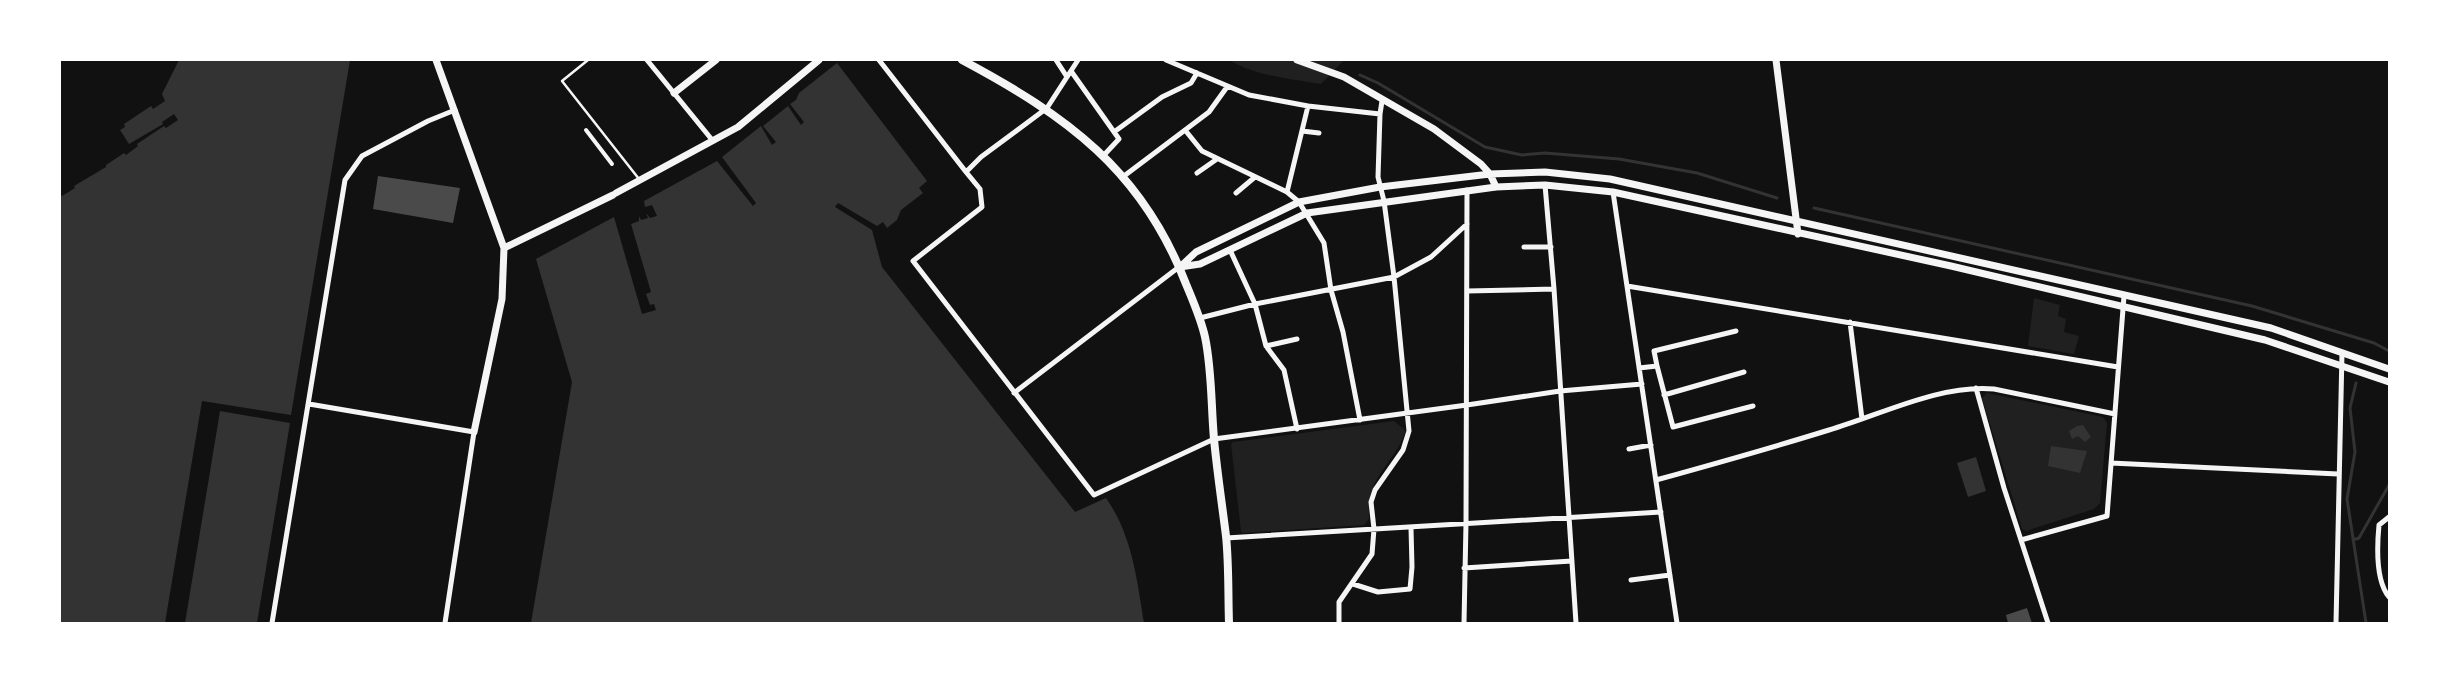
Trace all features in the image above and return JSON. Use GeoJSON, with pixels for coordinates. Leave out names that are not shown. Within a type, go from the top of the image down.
{"type":"FeatureCollection","features":[{"type":"Feature","properties":{"kind":"main road"},"geometry":{"type":"LineString","coordinates":[[962,60],[975,63],[1046,108],[1074,128],[1104,156],[1124,176],[1150,212],[1180,267],[1200,318],[1209,362],[1214,439],[1226,538],[1229,623]]}},
{"type":"Feature","properties":{"kind":"street"},"geometry":{"type":"LineString","coordinates":[[436,60],[504,248],[502,299],[474,432],[445,623]]}},
{"type":"Feature","properties":{"kind":"street"},"geometry":{"type":"LineString","coordinates":[[647,60],[713,141]]}},
{"type":"Feature","properties":{"kind":"street"},"geometry":{"type":"LineString","coordinates":[[674,93],[716,60]]}},
{"type":"Feature","properties":{"kind":"street"},"geometry":{"type":"LineString","coordinates":[[504,248],[614,194],[738,127],[819,60]]}},
{"type":"Feature","properties":{"kind":"street"},"geometry":{"type":"LineString","coordinates":[[879,60],[980,189],[982,207],[913,261],[1094,495],[1214,439],[1467,405],[1560,390],[1642,384]]}},
{"type":"Feature","properties":{"kind":"street"},"geometry":{"type":"LineString","coordinates":[[1056,60],[1067,77]]}},
{"type":"Feature","properties":{"kind":"street"},"geometry":{"type":"LineString","coordinates":[[966,172],[981,157],[1046,108],[1078,60]]}},
{"type":"Feature","properties":{"kind":"street"},"geometry":{"type":"LineString","coordinates":[[1166,60],[1197,72],[1227,88],[1249,95],[1308,106],[1380,114]]}},
{"type":"Feature","properties":{"kind":"street"},"geometry":{"type":"LineString","coordinates":[[1297,60],[1344,77],[1382,101],[1434,129],[1466,151],[1490,174],[1496,187]]}},
{"type":"Feature","properties":{"kind":"street"},"geometry":{"type":"LineString","coordinates":[[1776,60],[1798,222],[1798,234]]}},
{"type":"Feature","properties":{"kind":"street"},"geometry":{"type":"LineString","coordinates":[[1071,71],[1119,139],[1104,156]]}},
{"type":"Feature","properties":{"kind":"street"},"geometry":{"type":"LineString","coordinates":[[1114,132],[1162,97],[1191,83],[1197,72]]}},
{"type":"Feature","properties":{"kind":"street"},"geometry":{"type":"LineString","coordinates":[[1124,176],[1209,112],[1227,88]]}},
{"type":"Feature","properties":{"kind":"street"},"geometry":{"type":"LineString","coordinates":[[1339,623],[1338,602],[1353,584],[1372,554],[1374,529],[1371,502],[1375,490],[1403,450],[1408,437],[1409,412],[1394,277],[1384,201],[1380,187],[1378,148],[1382,101]]}},
{"type":"Feature","properties":{"kind":"street"},"geometry":{"type":"LineString","coordinates":[[1287,192],[1308,106]]}},
{"type":"Feature","properties":{"kind":"street"},"geometry":{"type":"LineString","coordinates":[[272,623],[345,180],[362,156],[428,121],[455,110]]}},
{"type":"Feature","properties":{"kind":"street"},"geometry":{"type":"LineString","coordinates":[[586,130],[612,164]]}},
{"type":"Feature","properties":{"kind":"street"},"geometry":{"type":"LineString","coordinates":[[1185,130],[1202,151],[1287,192],[1299,202],[1307,213],[1324,243],[1331,290],[1343,332],[1360,420]]}},
{"type":"Feature","properties":{"kind":"street"},"geometry":{"type":"LineString","coordinates":[[1302,131],[1319,133]]}},
{"type":"Feature","properties":{"kind":"street"},"geometry":{"type":"LineString","coordinates":[[1197,173],[1217,159]]}},
{"type":"Feature","properties":{"kind":"street"},"geometry":{"type":"LineString","coordinates":[[1014,393],[1180,267],[1196,252],[1299,202],[1380,187],[1490,174],[1545,172],[1610,179],[2270,328],[2389,369]]}},
{"type":"Feature","properties":{"kind":"street"},"geometry":{"type":"LineString","coordinates":[[1236,193],[1255,177]]}},
{"type":"Feature","properties":{"kind":"street"},"geometry":{"type":"LineString","coordinates":[[1180,267],[1200,264],[1307,213],[1468,190],[1545,185],[1613,192],[2123,306],[2265,340],[2389,382]]}},
{"type":"Feature","properties":{"kind":"street"},"geometry":{"type":"LineString","coordinates":[[1545,185],[1554,289],[1576,623]]}},
{"type":"Feature","properties":{"kind":"street"},"geometry":{"type":"LineString","coordinates":[[1464,623],[1468,190]]}},
{"type":"Feature","properties":{"kind":"street"},"geometry":{"type":"LineString","coordinates":[[1613,192],[1677,623]]}},
{"type":"Feature","properties":{"kind":"street"},"geometry":{"type":"LineString","coordinates":[[1200,318],[1255,304],[1394,277],[1431,257],[1467,224]]}},
{"type":"Feature","properties":{"kind":"street"},"geometry":{"type":"LineString","coordinates":[[1524,247],[1551,247]]}},
{"type":"Feature","properties":{"kind":"street"},"geometry":{"type":"LineString","coordinates":[[1230,250],[1255,304],[1266,346],[1284,370],[1297,429]]}},
{"type":"Feature","properties":{"kind":"street"},"geometry":{"type":"LineString","coordinates":[[1627,286],[2118,367]]}},
{"type":"Feature","properties":{"kind":"street"},"geometry":{"type":"LineString","coordinates":[[1467,291],[1554,289]]}},
{"type":"Feature","properties":{"kind":"street"},"geometry":{"type":"LineString","coordinates":[[2021,540],[2106,516],[2124,296]]}},
{"type":"Feature","properties":{"kind":"street"},"geometry":{"type":"LineString","coordinates":[[1850,322],[1862,419]]}},
{"type":"Feature","properties":{"kind":"street"},"geometry":{"type":"LineString","coordinates":[[1736,331],[1654,351],[1657,366],[1673,427],[1752,406]]}},
{"type":"Feature","properties":{"kind":"street"},"geometry":{"type":"LineString","coordinates":[[1266,346],[1297,339]]}},
{"type":"Feature","properties":{"kind":"street"},"geometry":{"type":"LineString","coordinates":[[2336,623],[2342,353]]}},
{"type":"Feature","properties":{"kind":"street"},"geometry":{"type":"LineString","coordinates":[[1639,368],[1657,366]]}},
{"type":"Feature","properties":{"kind":"street"},"geometry":{"type":"LineString","coordinates":[[1664,395],[1744,372]]}},
{"type":"Feature","properties":{"kind":"street"},"geometry":{"type":"LineString","coordinates":[[1656,480],[1937,395],[1976,388],[1994,389],[2115,414]]}},
{"type":"Feature","properties":{"kind":"street"},"geometry":{"type":"LineString","coordinates":[[1976,388],[2021,540],[2048,623]]}},
{"type":"Feature","properties":{"kind":"street"},"geometry":{"type":"LineString","coordinates":[[309,404],[474,432]]}},
{"type":"Feature","properties":{"kind":"street"},"geometry":{"type":"LineString","coordinates":[[1629,449],[1651,445]]}},
{"type":"Feature","properties":{"kind":"street"},"geometry":{"type":"LineString","coordinates":[[2111,463],[2338,474]]}},
{"type":"Feature","properties":{"kind":"street"},"geometry":{"type":"LineString","coordinates":[[1226,538],[1661,512]]}},
{"type":"Feature","properties":{"kind":"street"},"geometry":{"type":"LineString","coordinates":[[2389,517],[2379,525],[2378,544],[2382,585],[2389,597]]}},
{"type":"Feature","properties":{"kind":"street"},"geometry":{"type":"LineString","coordinates":[[1353,584],[1378,592],[1410,590],[1412,567],[1411,528]]}},
{"type":"Feature","properties":{"kind":"street"},"geometry":{"type":"LineString","coordinates":[[1464,568],[1572,561]]}},
{"type":"Feature","properties":{"kind":"street"},"geometry":{"type":"LineString","coordinates":[[1631,580],[1670,575]]}},
{"type":"Feature","properties":{"kind":"lane"},"geometry":{"type":"LineString","coordinates":[[588,60],[562,81],[640,180]]}},
{"type":"Feature","properties":{"kind":"shaded area"},"geometry":{"type":"Polygon","coordinates":[[[179,60],[350,60],[291,415],[202,401],[165,623],[60,623],[60,195],[62,196],[75,188],[74,186],[106,167],[106,165],[124,153],[126,155],[138,146],[137,144],[164,126],[166,128],[178,120],[174,114],[162,122],[163,124],[129,144],[120,130],[125,127],[124,124],[151,106],[153,109],[165,101],[162,94],[179,60]]]}},
{"type":"Feature","properties":{"kind":"shaded area"},"geometry":{"type":"Polygon","coordinates":[[[1229,60],[1344,60],[1321,84],[1250,70],[1229,60]]]}},
{"type":"Feature","properties":{"kind":"shaded area"},"geometry":{"type":"Polygon","coordinates":[[[837,63],[927,181],[919,188],[923,193],[901,210],[897,220],[887,228],[883,222],[877,226],[838,203],[835,207],[872,230],[882,267],[1075,512],[1106,498],[1115,512],[1128,542],[1136,574],[1144,623],[531,623],[572,382],[536,259],[614,217],[642,314],[656,310],[654,304],[650,305],[646,294],[651,292],[631,224],[639,221],[639,216],[641,220],[648,218],[646,213],[650,218],[657,216],[652,205],[645,207],[644,201],[717,161],[753,206],[756,203],[722,157],[761,126],[772,145],[776,142],[763,126],[788,106],[801,125],[804,122],[790,104],[796,100],[799,93],[837,63]]]}},
{"type":"Feature","properties":{"kind":"shaded area"},"geometry":{"type":"Polygon","coordinates":[[[2034,298],[2060,305],[2058,316],[2066,319],[2064,332],[2079,336],[2074,354],[2028,346],[2034,298]]]}},
{"type":"Feature","properties":{"kind":"shaded area"},"geometry":{"type":"Polygon","coordinates":[[[1987,393],[2103,417],[2107,423],[2100,503],[2094,509],[2026,531],[2022,529],[1982,398],[1987,393]]]}},
{"type":"Feature","properties":{"kind":"shaded area"},"geometry":{"type":"Polygon","coordinates":[[[220,411],[290,423],[257,623],[185,623],[220,411]]]}},
{"type":"Feature","properties":{"kind":"shaded area"},"geometry":{"type":"Polygon","coordinates":[[[1394,421],[1406,431],[1376,482],[1369,504],[1369,519],[1364,525],[1243,533],[1241,531],[1231,444],[1233,442],[1394,421]]]}},
{"type":"Feature","properties":{"kind":"shaded area"},"geometry":{"type":"Polygon","coordinates":[[[2083,425],[2091,437],[2085,442],[2078,436],[2072,439],[2069,431],[2083,425]]]}},
{"type":"Feature","properties":{"kind":"shaded area"},"geometry":{"type":"Polygon","coordinates":[[[2051,446],[2087,451],[2080,473],[2048,466],[2051,446]]]}},
{"type":"Feature","properties":{"kind":"shaded area"},"geometry":{"type":"Polygon","coordinates":[[[1976,457],[1986,491],[1968,497],[1957,463],[1976,457]]]}},
{"type":"Feature","properties":{"kind":"building"},"geometry":{"type":"Polygon","coordinates":[[[378,176],[460,188],[453,223],[373,209],[378,176]]]}},
{"type":"Feature","properties":{"kind":"building"},"geometry":{"type":"Polygon","coordinates":[[[2027,608],[2032,623],[2008,623],[2006,615],[2027,608]]]}},
{"type":"Feature","properties":{"kind":"waterway"},"geometry":{"type":"LineString","coordinates":[[1360,75],[1378,83],[1485,147],[1522,155],[1545,153],[1619,159],[1697,173],[1777,198]]}},
{"type":"Feature","properties":{"kind":"waterway"},"geometry":{"type":"LineString","coordinates":[[1814,208],[2252,306],[2374,343],[2389,351]]}},
{"type":"Feature","properties":{"kind":"waterway"},"geometry":{"type":"LineString","coordinates":[[2356,383],[2350,408],[2355,452],[2347,499],[2366,623]]}},
{"type":"Feature","properties":{"kind":"waterway"},"geometry":{"type":"LineString","coordinates":[[2353,540],[2359,538],[2389,485]]}}]}
